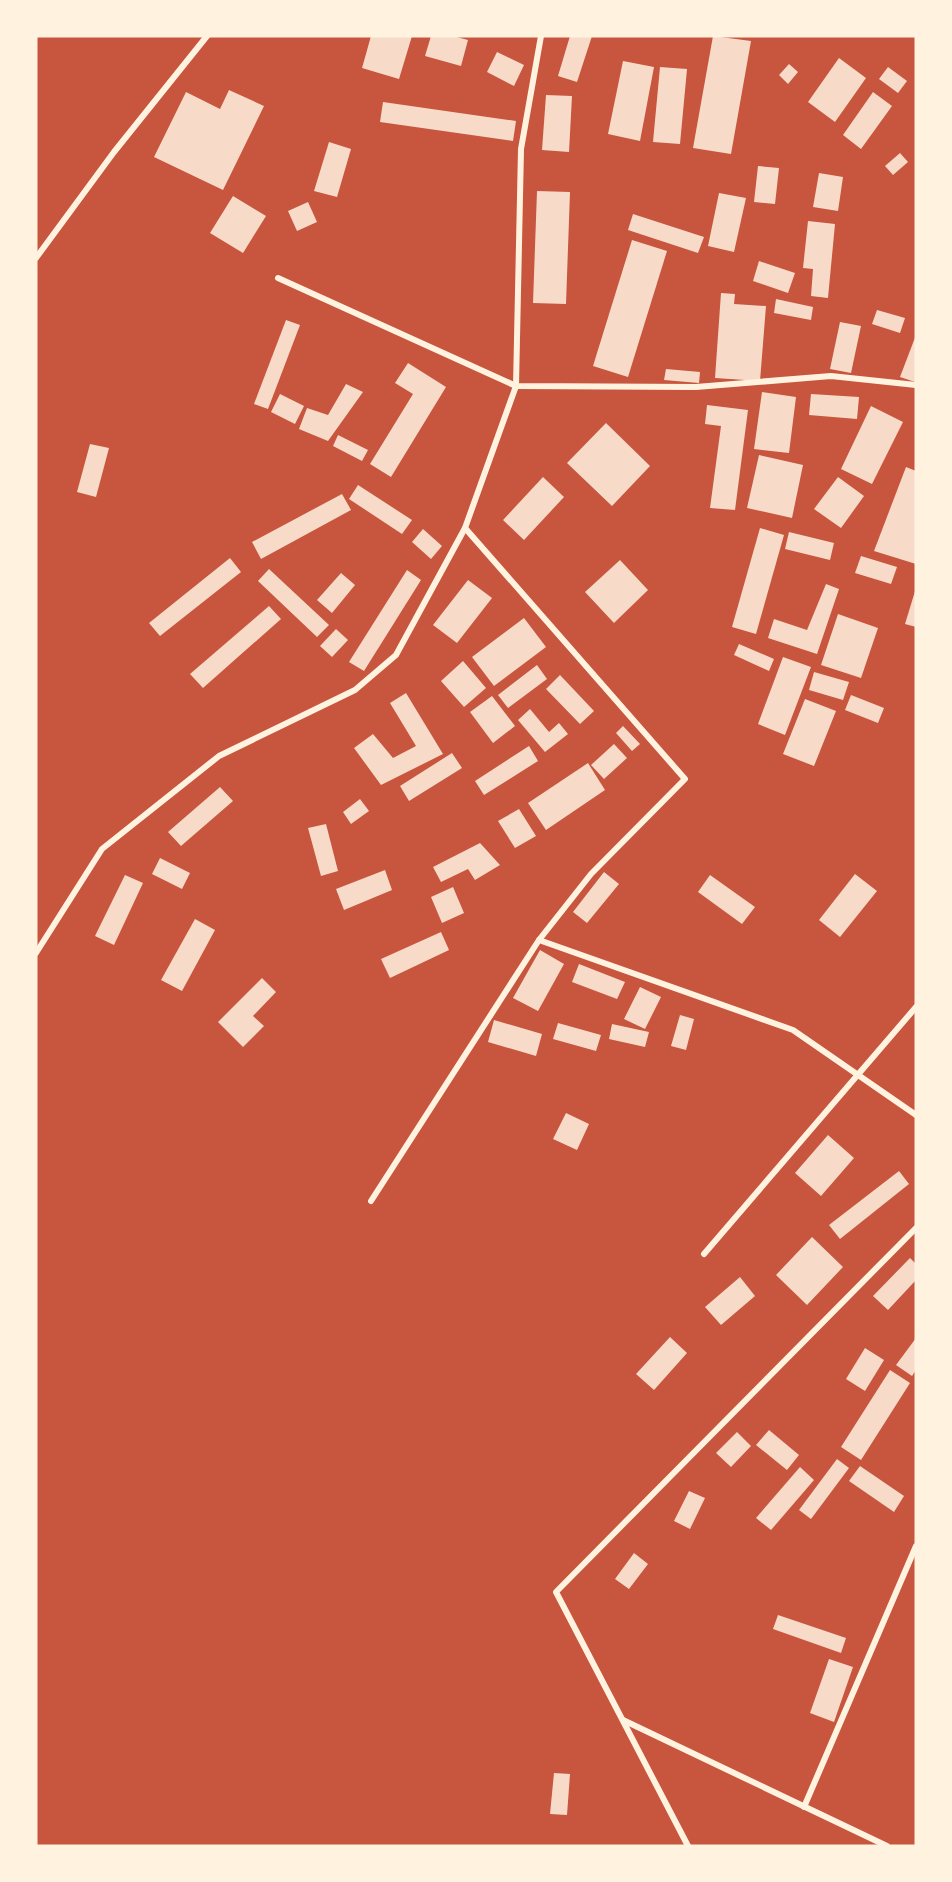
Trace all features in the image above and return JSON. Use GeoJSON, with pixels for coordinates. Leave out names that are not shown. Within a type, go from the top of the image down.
{"type":"FeatureCollection","features":[{"type":"Feature","properties":{"kind":"street"},"geometry":{"type":"LineString","coordinates":[[36,258],[114,152],[207,36]]}},
{"type":"Feature","properties":{"kind":"street"},"geometry":{"type":"LineString","coordinates":[[36,953],[102,849],[219,756],[355,690],[396,655],[465,528],[516,386],[520,149],[541,36]]}},
{"type":"Feature","properties":{"kind":"street"},"geometry":{"type":"LineString","coordinates":[[278,278],[516,386],[696,387],[831,376],[916,385]]}},
{"type":"Feature","properties":{"kind":"street"},"geometry":{"type":"LineString","coordinates":[[371,1202],[539,940],[591,874],[685,779],[465,528]]}},
{"type":"Feature","properties":{"kind":"street"},"geometry":{"type":"LineString","coordinates":[[539,940],[793,1030],[916,1115]]}},
{"type":"Feature","properties":{"kind":"street"},"geometry":{"type":"LineString","coordinates":[[704,1254],[916,1006]]}},
{"type":"Feature","properties":{"kind":"street"},"geometry":{"type":"LineString","coordinates":[[688,1846],[556,1592],[915,1231]]}},
{"type":"Feature","properties":{"kind":"street"},"geometry":{"type":"LineString","coordinates":[[804,1807],[916,1546]]}},
{"type":"Feature","properties":{"kind":"street"},"geometry":{"type":"LineString","coordinates":[[622,1720],[887,1846]]}},
{"type":"Feature","properties":{"kind":"building"},"geometry":{"type":"Polygon","coordinates":[[[371,36],[412,36],[399,79],[362,68],[371,36]]]}},
{"type":"Feature","properties":{"kind":"building"},"geometry":{"type":"Polygon","coordinates":[[[431,36],[453,36],[468,40],[461,66],[425,56],[431,36]]]}},
{"type":"Feature","properties":{"kind":"building"},"geometry":{"type":"Polygon","coordinates":[[[570,36],[592,36],[577,82],[558,76],[570,36]]]}},
{"type":"Feature","properties":{"kind":"building"},"geometry":{"type":"Polygon","coordinates":[[[713,36],[751,41],[731,154],[693,148],[713,36]]]}},
{"type":"Feature","properties":{"kind":"building"},"geometry":{"type":"Polygon","coordinates":[[[497,52],[524,65],[514,86],[487,72],[497,52]]]}},
{"type":"Feature","properties":{"kind":"building"},"geometry":{"type":"Polygon","coordinates":[[[839,58],[866,78],[835,122],[808,102],[839,58]]]}},
{"type":"Feature","properties":{"kind":"building"},"geometry":{"type":"Polygon","coordinates":[[[623,61],[654,67],[640,141],[608,134],[623,61]]]}},
{"type":"Feature","properties":{"kind":"building"},"geometry":{"type":"Polygon","coordinates":[[[789,64],[798,72],[788,84],[779,75],[789,64]]]}},
{"type":"Feature","properties":{"kind":"building"},"geometry":{"type":"Polygon","coordinates":[[[660,67],[687,69],[680,144],[653,142],[660,67]]]}},
{"type":"Feature","properties":{"kind":"building"},"geometry":{"type":"Polygon","coordinates":[[[888,67],[907,81],[898,93],[879,79],[888,67]]]}},
{"type":"Feature","properties":{"kind":"building"},"geometry":{"type":"Polygon","coordinates":[[[229,90],[264,106],[223,190],[154,157],[186,92],[220,109],[229,90]]]}},
{"type":"Feature","properties":{"kind":"building"},"geometry":{"type":"Polygon","coordinates":[[[873,92],[892,106],[861,149],[843,135],[873,92]]]}},
{"type":"Feature","properties":{"kind":"building"},"geometry":{"type":"Polygon","coordinates":[[[546,95],[572,96],[569,152],[542,150],[546,95]]]}},
{"type":"Feature","properties":{"kind":"building"},"geometry":{"type":"Polygon","coordinates":[[[383,102],[516,121],[513,141],[380,122],[383,102]]]}},
{"type":"Feature","properties":{"kind":"building"},"geometry":{"type":"Polygon","coordinates":[[[329,142],[351,149],[337,197],[314,191],[329,142]]]}},
{"type":"Feature","properties":{"kind":"building"},"geometry":{"type":"Polygon","coordinates":[[[900,153],[908,162],[893,175],[885,166],[900,153]]]}},
{"type":"Feature","properties":{"kind":"building"},"geometry":{"type":"Polygon","coordinates":[[[758,166],[779,168],[775,204],[754,202],[758,166]]]}},
{"type":"Feature","properties":{"kind":"building"},"geometry":{"type":"Polygon","coordinates":[[[819,173],[843,177],[838,211],[813,207],[819,173]]]}},
{"type":"Feature","properties":{"kind":"building"},"geometry":{"type":"Polygon","coordinates":[[[537,191],[570,192],[566,304],[533,303],[537,191]]]}},
{"type":"Feature","properties":{"kind":"building"},"geometry":{"type":"Polygon","coordinates":[[[719,193],[746,198],[734,252],[708,246],[719,193]]]}},
{"type":"Feature","properties":{"kind":"building"},"geometry":{"type":"Polygon","coordinates":[[[233,196],[266,216],[243,253],[210,233],[233,196]]]}},
{"type":"Feature","properties":{"kind":"building"},"geometry":{"type":"Polygon","coordinates":[[[308,202],[317,222],[297,231],[288,211],[308,202]]]}},
{"type":"Feature","properties":{"kind":"building"},"geometry":{"type":"Polygon","coordinates":[[[633,214],[704,237],[698,253],[628,230],[633,214]]]}},
{"type":"Feature","properties":{"kind":"building"},"geometry":{"type":"Polygon","coordinates":[[[808,221],[835,224],[828,298],[811,296],[813,269],[803,268],[808,221]]]}},
{"type":"Feature","properties":{"kind":"building"},"geometry":{"type":"Polygon","coordinates":[[[632,240],[667,251],[628,377],[593,366],[632,240]]]}},
{"type":"Feature","properties":{"kind":"building"},"geometry":{"type":"Polygon","coordinates":[[[759,261],[795,273],[788,293],[753,281],[759,261]]]}},
{"type":"Feature","properties":{"kind":"building"},"geometry":{"type":"Polygon","coordinates":[[[721,293],[735,294],[734,304],[766,306],[760,381],[715,378],[721,293]]]}},
{"type":"Feature","properties":{"kind":"building"},"geometry":{"type":"Polygon","coordinates":[[[776,299],[813,307],[811,320],[774,313],[776,299]]]}},
{"type":"Feature","properties":{"kind":"building"},"geometry":{"type":"Polygon","coordinates":[[[877,310],[905,318],[900,333],[872,324],[877,310]]]}},
{"type":"Feature","properties":{"kind":"building"},"geometry":{"type":"Polygon","coordinates":[[[286,320],[300,325],[268,409],[254,404],[286,320]]]}},
{"type":"Feature","properties":{"kind":"building"},"geometry":{"type":"Polygon","coordinates":[[[840,322],[861,326],[851,373],[830,369],[840,322]]]}},
{"type":"Feature","properties":{"kind":"building"},"geometry":{"type":"Polygon","coordinates":[[[916,335],[916,381],[915,382],[900,377],[916,335]]]}},
{"type":"Feature","properties":{"kind":"building"},"geometry":{"type":"Polygon","coordinates":[[[408,363],[446,387],[391,477],[370,464],[413,394],[395,383],[408,363]]]}},
{"type":"Feature","properties":{"kind":"building"},"geometry":{"type":"Polygon","coordinates":[[[666,369],[700,372],[699,383],[664,380],[666,369]]]}},
{"type":"Feature","properties":{"kind":"building"},"geometry":{"type":"Polygon","coordinates":[[[346,384],[363,392],[328,441],[299,429],[307,408],[328,415],[346,384]]]}},
{"type":"Feature","properties":{"kind":"building"},"geometry":{"type":"Polygon","coordinates":[[[762,392],[796,397],[789,453],[754,449],[762,392]]]}},
{"type":"Feature","properties":{"kind":"building"},"geometry":{"type":"Polygon","coordinates":[[[280,394],[304,406],[295,424],[271,412],[280,394]]]}},
{"type":"Feature","properties":{"kind":"building"},"geometry":{"type":"Polygon","coordinates":[[[811,394],[859,397],[857,419],[809,415],[811,394]]]}},
{"type":"Feature","properties":{"kind":"building"},"geometry":{"type":"Polygon","coordinates":[[[707,405],[748,410],[735,510],[710,508],[721,426],[705,424],[707,405]]]}},
{"type":"Feature","properties":{"kind":"building"},"geometry":{"type":"Polygon","coordinates":[[[871,406],[903,422],[872,484],[841,469],[871,406]]]}},
{"type":"Feature","properties":{"kind":"building"},"geometry":{"type":"Polygon","coordinates":[[[606,423],[650,466],[612,506],[567,463],[606,423]]]}},
{"type":"Feature","properties":{"kind":"building"},"geometry":{"type":"Polygon","coordinates":[[[338,435],[368,450],[362,461],[333,446],[338,435]]]}},
{"type":"Feature","properties":{"kind":"building"},"geometry":{"type":"Polygon","coordinates":[[[90,444],[109,448],[96,497],[77,492],[90,444]]]}},
{"type":"Feature","properties":{"kind":"building"},"geometry":{"type":"Polygon","coordinates":[[[759,455],[803,465],[792,518],[747,508],[759,455]]]}},
{"type":"Feature","properties":{"kind":"building"},"geometry":{"type":"Polygon","coordinates":[[[906,467],[916,471],[916,564],[874,551],[906,467]]]}},
{"type":"Feature","properties":{"kind":"building"},"geometry":{"type":"Polygon","coordinates":[[[543,477],[564,497],[524,540],[503,520],[543,477]]]}},
{"type":"Feature","properties":{"kind":"building"},"geometry":{"type":"Polygon","coordinates":[[[838,477],[864,496],[841,528],[814,509],[838,477]]]}},
{"type":"Feature","properties":{"kind":"building"},"geometry":{"type":"Polygon","coordinates":[[[358,485],[412,520],[402,534],[349,499],[358,485]]]}},
{"type":"Feature","properties":{"kind":"building"},"geometry":{"type":"Polygon","coordinates":[[[342,494],[351,510],[261,559],[252,542],[342,494]]]}},
{"type":"Feature","properties":{"kind":"building"},"geometry":{"type":"Polygon","coordinates":[[[760,528],[784,535],[756,634],[732,627],[760,528]]]}},
{"type":"Feature","properties":{"kind":"building"},"geometry":{"type":"Polygon","coordinates":[[[423,529],[442,546],[431,559],[412,542],[423,529]]]}},
{"type":"Feature","properties":{"kind":"building"},"geometry":{"type":"Polygon","coordinates":[[[789,532],[834,543],[830,560],[785,549],[789,532]]]}},
{"type":"Feature","properties":{"kind":"building"},"geometry":{"type":"Polygon","coordinates":[[[861,556],[897,567],[891,584],[855,573],[861,556]]]}},
{"type":"Feature","properties":{"kind":"building"},"geometry":{"type":"Polygon","coordinates":[[[230,558],[241,572],[160,636],[149,623],[230,558]]]}},
{"type":"Feature","properties":{"kind":"building"},"geometry":{"type":"Polygon","coordinates":[[[620,560],[648,590],[614,623],[585,592],[620,560]]]}},
{"type":"Feature","properties":{"kind":"building"},"geometry":{"type":"Polygon","coordinates":[[[269,569],[329,625],[317,637],[258,581],[269,569]]]}},
{"type":"Feature","properties":{"kind":"building"},"geometry":{"type":"Polygon","coordinates":[[[407,570],[421,580],[364,671],[349,662],[407,570]]]}},
{"type":"Feature","properties":{"kind":"building"},"geometry":{"type":"Polygon","coordinates":[[[341,573],[355,585],[332,613],[317,600],[341,573]]]}},
{"type":"Feature","properties":{"kind":"building"},"geometry":{"type":"Polygon","coordinates":[[[468,580],[492,598],[457,643],[433,625],[468,580]]]}},
{"type":"Feature","properties":{"kind":"building"},"geometry":{"type":"Polygon","coordinates":[[[826,584],[839,589],[817,654],[768,638],[774,619],[807,630],[826,584]]]}},
{"type":"Feature","properties":{"kind":"building"},"geometry":{"type":"Polygon","coordinates":[[[916,588],[916,627],[905,624],[916,588]]]}},
{"type":"Feature","properties":{"kind":"building"},"geometry":{"type":"Polygon","coordinates":[[[269,606],[281,619],[203,688],[190,674],[269,606]]]}},
{"type":"Feature","properties":{"kind":"building"},"geometry":{"type":"Polygon","coordinates":[[[838,614],[878,628],[861,678],[821,665],[838,614]]]}},
{"type":"Feature","properties":{"kind":"building"},"geometry":{"type":"Polygon","coordinates":[[[524,618],[546,647],[494,686],[472,657],[524,618]]]}},
{"type":"Feature","properties":{"kind":"building"},"geometry":{"type":"Polygon","coordinates":[[[336,629],[348,640],[332,657],[320,646],[336,629]]]}},
{"type":"Feature","properties":{"kind":"building"},"geometry":{"type":"Polygon","coordinates":[[[739,644],[774,659],[769,671],[734,655],[739,644]]]}},
{"type":"Feature","properties":{"kind":"building"},"geometry":{"type":"Polygon","coordinates":[[[783,657],[811,667],[785,735],[758,724],[783,657]]]}},
{"type":"Feature","properties":{"kind":"building"},"geometry":{"type":"Polygon","coordinates":[[[463,661],[486,688],[464,707],[441,681],[463,661]]]}},
{"type":"Feature","properties":{"kind":"building"},"geometry":{"type":"Polygon","coordinates":[[[537,665],[547,679],[508,708],[498,695],[537,665]]]}},
{"type":"Feature","properties":{"kind":"building"},"geometry":{"type":"Polygon","coordinates":[[[814,672],[849,682],[843,700],[809,690],[814,672]]]}},
{"type":"Feature","properties":{"kind":"building"},"geometry":{"type":"Polygon","coordinates":[[[560,675],[594,711],[580,724],[546,689],[560,675]]]}},
{"type":"Feature","properties":{"kind":"building"},"geometry":{"type":"Polygon","coordinates":[[[406,693],[443,754],[381,785],[354,748],[373,734],[393,758],[416,746],[390,703],[406,693]]]}},
{"type":"Feature","properties":{"kind":"building"},"geometry":{"type":"Polygon","coordinates":[[[851,695],[884,708],[878,723],[845,710],[851,695]]]}},
{"type":"Feature","properties":{"kind":"building"},"geometry":{"type":"Polygon","coordinates":[[[492,696],[515,726],[493,743],[470,712],[492,696]]]}},
{"type":"Feature","properties":{"kind":"building"},"geometry":{"type":"Polygon","coordinates":[[[805,699],[836,711],[814,766],[783,754],[805,699]]]}},
{"type":"Feature","properties":{"kind":"building"},"geometry":{"type":"Polygon","coordinates":[[[530,709],[549,732],[559,723],[568,734],[545,752],[518,720],[530,709]]]}},
{"type":"Feature","properties":{"kind":"building"},"geometry":{"type":"Polygon","coordinates":[[[623,726],[640,744],[632,751],[616,733],[623,726]]]}},
{"type":"Feature","properties":{"kind":"building"},"geometry":{"type":"Polygon","coordinates":[[[614,744],[627,758],[604,779],[591,765],[614,744]]]}},
{"type":"Feature","properties":{"kind":"building"},"geometry":{"type":"Polygon","coordinates":[[[529,746],[538,761],[484,795],[475,781],[529,746]]]}},
{"type":"Feature","properties":{"kind":"building"},"geometry":{"type":"Polygon","coordinates":[[[452,753],[462,768],[409,801],[400,786],[452,753]]]}},
{"type":"Feature","properties":{"kind":"building"},"geometry":{"type":"Polygon","coordinates":[[[588,763],[605,790],[546,830],[528,803],[588,763]]]}},
{"type":"Feature","properties":{"kind":"building"},"geometry":{"type":"Polygon","coordinates":[[[220,787],[233,801],[181,846],[168,832],[220,787]]]}},
{"type":"Feature","properties":{"kind":"building"},"geometry":{"type":"Polygon","coordinates":[[[360,799],[369,811],[351,824],[343,812],[360,799]]]}},
{"type":"Feature","properties":{"kind":"building"},"geometry":{"type":"Polygon","coordinates":[[[519,809],[536,836],[515,848],[498,821],[519,809]]]}},
{"type":"Feature","properties":{"kind":"building"},"geometry":{"type":"Polygon","coordinates":[[[326,824],[338,871],[321,876],[308,828],[326,824]]]}},
{"type":"Feature","properties":{"kind":"building"},"geometry":{"type":"Polygon","coordinates":[[[480,843],[500,865],[475,880],[468,869],[441,882],[433,867],[480,843]]]}},
{"type":"Feature","properties":{"kind":"building"},"geometry":{"type":"Polygon","coordinates":[[[160,858],[190,873],[182,889],[152,874],[160,858]]]}},
{"type":"Feature","properties":{"kind":"building"},"geometry":{"type":"Polygon","coordinates":[[[385,870],[392,890],[344,910],[336,889],[385,870]]]}},
{"type":"Feature","properties":{"kind":"building"},"geometry":{"type":"Polygon","coordinates":[[[604,872],[619,884],[587,923],[573,912],[604,872]]]}},
{"type":"Feature","properties":{"kind":"building"},"geometry":{"type":"Polygon","coordinates":[[[855,874],[877,891],[840,937],[819,920],[855,874]]]}},
{"type":"Feature","properties":{"kind":"building"},"geometry":{"type":"Polygon","coordinates":[[[125,875],[143,883],[114,945],[95,936],[125,875]]]}},
{"type":"Feature","properties":{"kind":"building"},"geometry":{"type":"Polygon","coordinates":[[[710,875],[755,907],[742,924],[698,892],[710,875]]]}},
{"type":"Feature","properties":{"kind":"building"},"geometry":{"type":"Polygon","coordinates":[[[453,887],[464,913],[442,923],[431,897],[453,887]]]}},
{"type":"Feature","properties":{"kind":"building"},"geometry":{"type":"Polygon","coordinates":[[[195,919],[215,930],[182,991],[161,980],[195,919]]]}},
{"type":"Feature","properties":{"kind":"building"},"geometry":{"type":"Polygon","coordinates":[[[441,932],[449,950],[390,978],[381,959],[441,932]]]}},
{"type":"Feature","properties":{"kind":"building"},"geometry":{"type":"Polygon","coordinates":[[[540,950],[564,964],[538,1011],[513,998],[540,950]]]}},
{"type":"Feature","properties":{"kind":"building"},"geometry":{"type":"Polygon","coordinates":[[[579,964],[625,982],[617,999],[572,982],[579,964]]]}},
{"type":"Feature","properties":{"kind":"building"},"geometry":{"type":"Polygon","coordinates":[[[262,978],[276,992],[253,1016],[264,1026],[243,1047],[218,1022],[262,978]]]}},
{"type":"Feature","properties":{"kind":"building"},"geometry":{"type":"Polygon","coordinates":[[[640,987],[661,997],[645,1029],[624,1019],[640,987]]]}},
{"type":"Feature","properties":{"kind":"building"},"geometry":{"type":"Polygon","coordinates":[[[680,1015],[694,1019],[686,1050],[671,1046],[680,1015]]]}},
{"type":"Feature","properties":{"kind":"building"},"geometry":{"type":"Polygon","coordinates":[[[494,1020],[542,1034],[536,1056],[488,1042],[494,1020]]]}},
{"type":"Feature","properties":{"kind":"building"},"geometry":{"type":"Polygon","coordinates":[[[558,1023],[601,1035],[596,1051],[553,1039],[558,1023]]]}},
{"type":"Feature","properties":{"kind":"building"},"geometry":{"type":"Polygon","coordinates":[[[612,1024],[649,1032],[645,1047],[609,1039],[612,1024]]]}},
{"type":"Feature","properties":{"kind":"building"},"geometry":{"type":"Polygon","coordinates":[[[566,1113],[589,1124],[577,1150],[553,1139],[566,1113]]]}},
{"type":"Feature","properties":{"kind":"building"},"geometry":{"type":"Polygon","coordinates":[[[828,1135],[854,1158],[821,1196],[795,1173],[828,1135]]]}},
{"type":"Feature","properties":{"kind":"building"},"geometry":{"type":"Polygon","coordinates":[[[899,1171],[909,1184],[840,1239],[829,1225],[899,1171]]]}},
{"type":"Feature","properties":{"kind":"building"},"geometry":{"type":"Polygon","coordinates":[[[812,1237],[843,1267],[807,1305],[776,1275],[812,1237]]]}},
{"type":"Feature","properties":{"kind":"building"},"geometry":{"type":"Polygon","coordinates":[[[910,1258],[916,1264],[916,1280],[888,1310],[873,1296],[910,1258]]]}},
{"type":"Feature","properties":{"kind":"building"},"geometry":{"type":"Polygon","coordinates":[[[740,1277],[755,1296],[721,1325],[705,1307],[740,1277]]]}},
{"type":"Feature","properties":{"kind":"building"},"geometry":{"type":"Polygon","coordinates":[[[670,1337],[687,1353],[654,1390],[636,1374],[670,1337]]]}},
{"type":"Feature","properties":{"kind":"building"},"geometry":{"type":"Polygon","coordinates":[[[916,1338],[916,1370],[912,1376],[896,1365],[916,1338]]]}},
{"type":"Feature","properties":{"kind":"building"},"geometry":{"type":"Polygon","coordinates":[[[865,1348],[884,1360],[865,1391],[846,1379],[865,1348]]]}},
{"type":"Feature","properties":{"kind":"building"},"geometry":{"type":"Polygon","coordinates":[[[890,1370],[910,1383],[861,1460],[841,1447],[890,1370]]]}},
{"type":"Feature","properties":{"kind":"building"},"geometry":{"type":"Polygon","coordinates":[[[769,1430],[799,1455],[787,1470],[756,1445],[769,1430]]]}},
{"type":"Feature","properties":{"kind":"building"},"geometry":{"type":"Polygon","coordinates":[[[737,1432],[751,1446],[731,1467],[716,1453],[737,1432]]]}},
{"type":"Feature","properties":{"kind":"building"},"geometry":{"type":"Polygon","coordinates":[[[837,1459],[849,1468],[811,1519],[799,1510],[837,1459]]]}},
{"type":"Feature","properties":{"kind":"building"},"geometry":{"type":"Polygon","coordinates":[[[860,1466],[904,1496],[894,1512],[849,1481],[860,1466]]]}},
{"type":"Feature","properties":{"kind":"building"},"geometry":{"type":"Polygon","coordinates":[[[800,1467],[814,1480],[771,1530],[756,1518],[800,1467]]]}},
{"type":"Feature","properties":{"kind":"building"},"geometry":{"type":"Polygon","coordinates":[[[689,1491],[705,1498],[690,1529],[674,1521],[689,1491]]]}},
{"type":"Feature","properties":{"kind":"building"},"geometry":{"type":"Polygon","coordinates":[[[634,1553],[648,1564],[629,1589],[615,1579],[634,1553]]]}},
{"type":"Feature","properties":{"kind":"building"},"geometry":{"type":"Polygon","coordinates":[[[778,1615],[846,1638],[841,1653],[773,1629],[778,1615]]]}},
{"type":"Feature","properties":{"kind":"building"},"geometry":{"type":"Polygon","coordinates":[[[829,1659],[853,1667],[834,1722],[810,1713],[829,1659]]]}},
{"type":"Feature","properties":{"kind":"building"},"geometry":{"type":"Polygon","coordinates":[[[554,1773],[570,1774],[567,1815],[550,1814],[554,1773]]]}}]}
